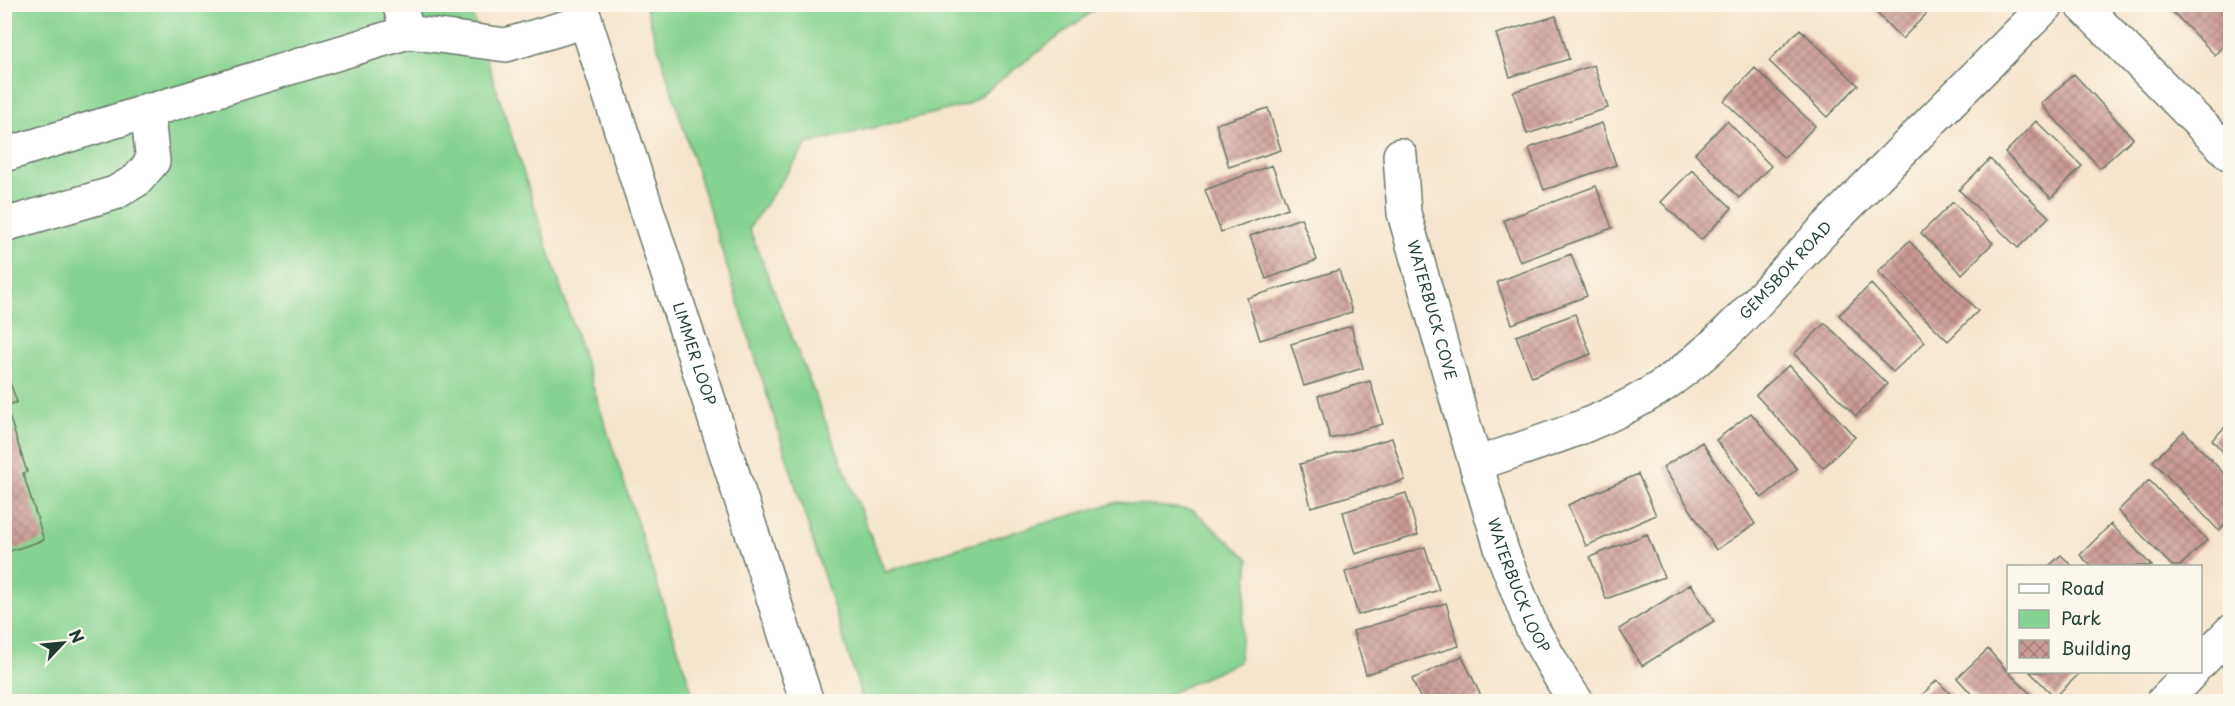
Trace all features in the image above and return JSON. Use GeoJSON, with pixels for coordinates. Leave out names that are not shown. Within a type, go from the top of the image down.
{"type":"FeatureCollection","features":[{"type":"Feature","properties":{"kind":"street","name":"GEMSBOK ROAD"},"geometry":{"type":"LineString","coordinates":[[1476,464],[1581,429],[1657,389],[1702,357],[1876,176],[2048,4]]}},
{"type":"Feature","properties":{"kind":"street"},"geometry":{"type":"LineString","coordinates":[[2081,4],[2230,154]]}},
{"type":"Feature","properties":{"kind":"street"},"geometry":{"type":"LineString","coordinates":[[4,155],[147,110],[403,18],[506,45],[583,13]]}},
{"type":"Feature","properties":{"kind":"street","name":"LIMMER LOOP"},"geometry":{"type":"LineString","coordinates":[[583,13],[807,702]]}},
{"type":"Feature","properties":{"kind":"street"},"geometry":{"type":"LineString","coordinates":[[4,225],[115,193],[138,180],[153,161],[147,110]]}},
{"type":"Feature","properties":{"kind":"street","name":"WATERBUCK COVE"},"geometry":{"type":"LineString","coordinates":[[1400,155],[1404,213],[1476,464]]}},
{"type":"Feature","properties":{"kind":"street","name":"WATERBUCK LOOP"},"geometry":{"type":"LineString","coordinates":[[1476,464],[1502,551],[1532,628],[1577,702]]}},
{"type":"Feature","properties":{"kind":"street"},"geometry":{"type":"LineString","coordinates":[[2202,661],[2230,632]]}},
{"type":"Feature","properties":{"kind":"green space"},"geometry":{"type":"Polygon","coordinates":[[[4,5],[469,5],[695,701],[5,701],[4,5]]]}},
{"type":"Feature","properties":{"kind":"green space"},"geometry":{"type":"Polygon","coordinates":[[[645,5],[1095,5],[1095,9],[967,105],[807,144],[749,228],[885,572],[955,549],[1118,502],[1193,510],[1249,559],[1239,662],[1153,701],[863,701],[645,5]]]}},
{"type":"Feature","properties":{"kind":"building"},"geometry":{"type":"Polygon","coordinates":[[[1874,4],[1936,4],[1902,39],[1871,7],[1874,4]]]}},
{"type":"Feature","properties":{"kind":"building"},"geometry":{"type":"Polygon","coordinates":[[[2165,4],[2229,4],[2230,39],[2215,55],[2165,4]]]}},
{"type":"Feature","properties":{"kind":"building"},"geometry":{"type":"Polygon","coordinates":[[[1556,16],[1569,59],[1510,77],[1496,34],[1556,16]]]}},
{"type":"Feature","properties":{"kind":"building"},"geometry":{"type":"Polygon","coordinates":[[[1800,29],[1858,85],[1827,117],[1769,61],[1800,29]]]}},
{"type":"Feature","properties":{"kind":"building"},"geometry":{"type":"Polygon","coordinates":[[[1594,65],[1608,108],[1527,134],[1513,92],[1594,65]]]}},
{"type":"Feature","properties":{"kind":"building"},"geometry":{"type":"Polygon","coordinates":[[[1755,68],[1815,126],[1784,158],[1724,101],[1755,68]]]}},
{"type":"Feature","properties":{"kind":"building"},"geometry":{"type":"Polygon","coordinates":[[[2074,74],[2133,138],[2100,168],[2041,104],[2074,74]]]}},
{"type":"Feature","properties":{"kind":"building"},"geometry":{"type":"Polygon","coordinates":[[[1268,108],[1281,150],[1229,167],[1216,124],[1268,108]]]}},
{"type":"Feature","properties":{"kind":"building"},"geometry":{"type":"Polygon","coordinates":[[[1727,121],[1771,166],[1739,198],[1695,153],[1727,121]]]}},
{"type":"Feature","properties":{"kind":"building"},"geometry":{"type":"Polygon","coordinates":[[[2036,121],[2082,166],[2051,198],[2005,153],[2036,121]]]}},
{"type":"Feature","properties":{"kind":"building"},"geometry":{"type":"Polygon","coordinates":[[[1602,123],[1616,165],[1544,190],[1529,148],[1602,123]]]}},
{"type":"Feature","properties":{"kind":"building"},"geometry":{"type":"Polygon","coordinates":[[[1990,159],[2049,217],[2018,248],[1959,190],[1990,159]]]}},
{"type":"Feature","properties":{"kind":"building"},"geometry":{"type":"Polygon","coordinates":[[[1272,165],[1288,208],[1221,232],[1205,190],[1272,165]]]}},
{"type":"Feature","properties":{"kind":"building"},"geometry":{"type":"Polygon","coordinates":[[[1692,170],[1732,208],[1701,240],[1661,202],[1692,170]]]}},
{"type":"Feature","properties":{"kind":"building"},"geometry":{"type":"Polygon","coordinates":[[[1596,186],[1612,228],[1520,262],[1504,220],[1596,186]]]}},
{"type":"Feature","properties":{"kind":"building"},"geometry":{"type":"Polygon","coordinates":[[[1953,202],[1993,243],[1962,274],[1921,233],[1953,202]]]}},
{"type":"Feature","properties":{"kind":"building"},"geometry":{"type":"Polygon","coordinates":[[[1301,218],[1317,260],[1266,279],[1250,236],[1301,218]]]}},
{"type":"Feature","properties":{"kind":"building"},"geometry":{"type":"Polygon","coordinates":[[[1909,241],[1978,311],[1948,341],[1878,272],[1909,241]]]}},
{"type":"Feature","properties":{"kind":"building"},"geometry":{"type":"Polygon","coordinates":[[[1571,254],[1587,296],[1512,324],[1497,282],[1571,254]]]}},
{"type":"Feature","properties":{"kind":"building"},"geometry":{"type":"Polygon","coordinates":[[[1339,270],[1352,312],[1260,340],[1247,298],[1339,270]]]}},
{"type":"Feature","properties":{"kind":"building"},"geometry":{"type":"Polygon","coordinates":[[[1871,284],[1925,342],[1893,372],[1839,315],[1871,284]]]}},
{"type":"Feature","properties":{"kind":"building"},"geometry":{"type":"Polygon","coordinates":[[[1575,314],[1591,354],[1532,377],[1516,336],[1575,314]]]}},
{"type":"Feature","properties":{"kind":"building"},"geometry":{"type":"Polygon","coordinates":[[[1825,323],[1887,384],[1856,416],[1794,354],[1825,323]]]}},
{"type":"Feature","properties":{"kind":"building"},"geometry":{"type":"Polygon","coordinates":[[[1351,326],[1363,368],[1304,386],[1291,344],[1351,326]]]}},
{"type":"Feature","properties":{"kind":"building"},"geometry":{"type":"Polygon","coordinates":[[[1789,365],[1855,437],[1823,468],[1756,395],[1789,365]]]}},
{"type":"Feature","properties":{"kind":"building"},"geometry":{"type":"Polygon","coordinates":[[[4,366],[17,402],[6,406],[27,472],[23,473],[44,540],[4,553],[4,366]]]}},
{"type":"Feature","properties":{"kind":"building"},"geometry":{"type":"Polygon","coordinates":[[[1370,381],[1383,424],[1330,439],[1318,396],[1370,381]]]}},
{"type":"Feature","properties":{"kind":"building"},"geometry":{"type":"Polygon","coordinates":[[[1751,413],[1797,469],[1762,498],[1716,440],[1751,413]]]}},
{"type":"Feature","properties":{"kind":"building"},"geometry":{"type":"Polygon","coordinates":[[[2230,422],[2230,459],[2212,440],[2230,422]]]}},
{"type":"Feature","properties":{"kind":"building"},"geometry":{"type":"Polygon","coordinates":[[[2184,431],[2230,480],[2230,520],[2219,531],[2153,461],[2184,431]]]}},
{"type":"Feature","properties":{"kind":"building"},"geometry":{"type":"Polygon","coordinates":[[[1392,438],[1405,480],[1311,507],[1300,464],[1392,438]]]}},
{"type":"Feature","properties":{"kind":"building"},"geometry":{"type":"Polygon","coordinates":[[[1702,442],[1755,524],[1716,550],[1663,467],[1702,442]]]}},
{"type":"Feature","properties":{"kind":"building"},"geometry":{"type":"Polygon","coordinates":[[[1638,474],[1656,515],[1586,546],[1568,505],[1638,474]]]}},
{"type":"Feature","properties":{"kind":"building"},"geometry":{"type":"Polygon","coordinates":[[[2149,480],[2207,540],[2181,565],[2171,565],[2118,511],[2149,480]]]}},
{"type":"Feature","properties":{"kind":"building"},"geometry":{"type":"Polygon","coordinates":[[[1406,493],[1418,535],[1355,554],[1343,512],[1406,493]]]}},
{"type":"Feature","properties":{"kind":"building"},"geometry":{"type":"Polygon","coordinates":[[[2111,524],[2151,565],[2090,565],[2080,555],[2111,524]]]}},
{"type":"Feature","properties":{"kind":"building"},"geometry":{"type":"Polygon","coordinates":[[[1647,534],[1664,577],[1606,599],[1590,557],[1647,534]]]}},
{"type":"Feature","properties":{"kind":"building"},"geometry":{"type":"Polygon","coordinates":[[[1425,547],[1439,590],[1358,615],[1345,572],[1425,547]]]}},
{"type":"Feature","properties":{"kind":"building"},"geometry":{"type":"Polygon","coordinates":[[[2061,555],[2071,565],[2050,565],[2061,555]]]}},
{"type":"Feature","properties":{"kind":"building"},"geometry":{"type":"Polygon","coordinates":[[[1691,584],[1714,621],[1642,666],[1619,629],[1691,584]]]}},
{"type":"Feature","properties":{"kind":"building"},"geometry":{"type":"Polygon","coordinates":[[[1446,603],[1459,646],[1366,674],[1353,631],[1446,603]]]}},
{"type":"Feature","properties":{"kind":"building"},"geometry":{"type":"Polygon","coordinates":[[[1988,649],[2007,673],[2039,702],[1979,702],[1957,678],[1988,649]]]}},
{"type":"Feature","properties":{"kind":"building"},"geometry":{"type":"Polygon","coordinates":[[[1462,656],[1481,696],[1469,702],[1422,702],[1412,679],[1462,656]]]}},
{"type":"Feature","properties":{"kind":"building"},"geometry":{"type":"Polygon","coordinates":[[[2031,673],[2080,673],[2055,697],[2031,673]]]}},
{"type":"Feature","properties":{"kind":"building"},"geometry":{"type":"Polygon","coordinates":[[[1937,680],[1958,702],[1915,702],[1937,680]]]}}]}
